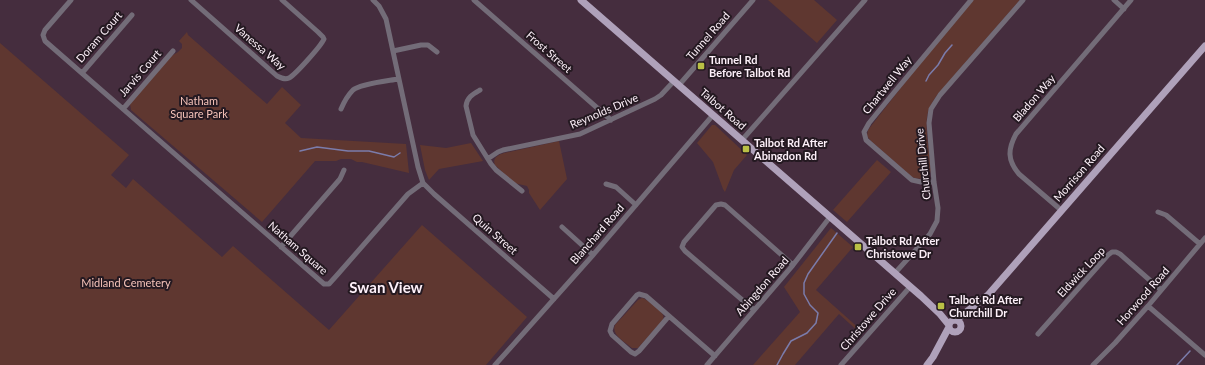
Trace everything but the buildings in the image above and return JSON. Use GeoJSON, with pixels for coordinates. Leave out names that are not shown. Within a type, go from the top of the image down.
{"type":"FeatureCollection","features":[{"type":"Feature","properties":{"kind":"main road","name":"Talbot Road"},"geometry":{"type":"LineString","coordinates":[[581,0],[895,273],[940,314],[954,324]]}},
{"type":"Feature","properties":{"kind":"main road","name":"Morrison Road"},"geometry":{"type":"LineString","coordinates":[[927,365],[954,324],[988,295],[1205,46]]}},
{"type":"Feature","properties":{"kind":"main road","name":"Morrison Road"},"geometry":{"type":"LineString","coordinates":[[939,348],[956,332],[952,331],[954,324]]}},
{"type":"Feature","properties":{"kind":"street","name":"Natham Square"},"geometry":{"type":"LineString","coordinates":[[71,0],[45,30],[43,35],[45,41],[322,283],[329,284],[408,194],[424,183]]}},
{"type":"Feature","properties":{"kind":"street","name":"Vanessa Way"},"geometry":{"type":"LineString","coordinates":[[191,0],[277,76],[286,79],[294,75],[324,39],[282,0]]}},
{"type":"Feature","properties":{"kind":"street"},"geometry":{"type":"LineString","coordinates":[[374,0],[386,19],[418,167],[424,183]]}},
{"type":"Feature","properties":{"kind":"street","name":"Frost Street"},"geometry":{"type":"LineString","coordinates":[[474,0],[611,120]]}},
{"type":"Feature","properties":{"kind":"street","name":"Tunnel Road"},"geometry":{"type":"LineString","coordinates":[[676,83],[753,0]]}},
{"type":"Feature","properties":{"kind":"street"},"geometry":{"type":"LineString","coordinates":[[742,140],[865,0]]}},
{"type":"Feature","properties":{"kind":"street","name":"Chartwell Way"},"geometry":{"type":"LineString","coordinates":[[934,182],[912,180],[866,140],[864,132],[896,90],[971,0]]}},
{"type":"Feature","properties":{"kind":"street","name":"Churchill Drive"},"geometry":{"type":"LineString","coordinates":[[895,273],[930,234],[938,216],[929,123],[930,114],[934,104],[940,95],[1023,0]]}},
{"type":"Feature","properties":{"kind":"street"},"geometry":{"type":"LineString","coordinates":[[1114,0],[1124,9]]}},
{"type":"Feature","properties":{"kind":"street","name":"Bladon Way"},"geometry":{"type":"LineString","coordinates":[[1061,210],[1015,169],[1010,155],[1010,145],[1016,134],[1131,0]]}},
{"type":"Feature","properties":{"kind":"street","name":"Doram Court"},"geometry":{"type":"LineString","coordinates":[[82,73],[132,15]]}},
{"type":"Feature","properties":{"kind":"street"},"geometry":{"type":"LineString","coordinates":[[393,51],[428,45],[437,52]]}},
{"type":"Feature","properties":{"kind":"street","name":"Jarvis Court"},"geometry":{"type":"LineString","coordinates":[[123,108],[173,51]]}},
{"type":"Feature","properties":{"kind":"street"},"geometry":{"type":"LineString","coordinates":[[341,109],[346,98],[355,89],[398,79]]}},
{"type":"Feature","properties":{"kind":"street","name":"Reynolds Drive"},"geometry":{"type":"LineString","coordinates":[[489,158],[503,150],[580,134],[655,99],[676,83]]}},
{"type":"Feature","properties":{"kind":"street"},"geometry":{"type":"LineString","coordinates":[[480,90],[468,98],[466,106],[474,135],[496,170],[522,191]]}},
{"type":"Feature","properties":{"kind":"street","name":"Blanchard Road"},"geometry":{"type":"LineString","coordinates":[[495,365],[593,255],[713,115]]}},
{"type":"Feature","properties":{"kind":"street"},"geometry":{"type":"LineString","coordinates":[[281,247],[340,179],[344,170]]}},
{"type":"Feature","properties":{"kind":"street","name":"Quin Street"},"geometry":{"type":"LineString","coordinates":[[424,183],[434,194],[554,299]]}},
{"type":"Feature","properties":{"kind":"street"},"geometry":{"type":"LineString","coordinates":[[606,184],[616,187],[636,205]]}},
{"type":"Feature","properties":{"kind":"street"},"geometry":{"type":"LineString","coordinates":[[754,310],[685,251],[682,246],[716,205],[724,205],[793,265]]}},
{"type":"Feature","properties":{"kind":"street"},"geometry":{"type":"LineString","coordinates":[[1158,212],[1166,215],[1200,244]]}},
{"type":"Feature","properties":{"kind":"street","name":"Abingdon Road"},"geometry":{"type":"LineString","coordinates":[[707,365],[793,265],[830,217]]}},
{"type":"Feature","properties":{"kind":"street"},"geometry":{"type":"LineString","coordinates":[[562,228],[593,255]]}},
{"type":"Feature","properties":{"kind":"street","name":"Horwood Road"},"geometry":{"type":"LineString","coordinates":[[1093,365],[1148,306],[1205,238]]}},
{"type":"Feature","properties":{"kind":"street","name":"Eldwick Loop"},"geometry":{"type":"LineString","coordinates":[[1038,334],[1112,252],[1120,254],[1161,290]]}},
{"type":"Feature","properties":{"kind":"street","name":"Christowe Drive"},"geometry":{"type":"LineString","coordinates":[[842,365],[910,287]]}},
{"type":"Feature","properties":{"kind":"street"},"geometry":{"type":"LineString","coordinates":[[669,316],[635,354],[612,336],[610,331],[612,324],[639,294],[646,296],[669,316],[715,356]]}},
{"type":"Feature","properties":{"kind":"street"},"geometry":{"type":"LineString","coordinates":[[1148,306],[1205,355]]}},
{"type":"Feature","properties":{"kind":"green space"},"geometry":{"type":"Polygon","coordinates":[[[768,0],[814,0],[837,20],[817,43],[768,0]]]}},
{"type":"Feature","properties":{"kind":"green space"},"geometry":{"type":"Polygon","coordinates":[[[971,0],[1020,0],[937,95],[929,109],[927,116],[927,139],[931,170],[929,177],[912,177],[871,141],[867,136],[868,130],[951,23],[971,0]]]}},
{"type":"Feature","properties":{"kind":"green space","name":"Natham Square Park"},"geometry":{"type":"Polygon","coordinates":[[[187,32],[188,35],[267,104],[282,87],[301,105],[285,123],[301,138],[406,144],[409,173],[357,162],[351,159],[315,161],[262,222],[131,110],[130,104],[170,57],[182,48],[182,44],[179,41],[187,32]]]}},
{"type":"Feature","properties":{"kind":"green space","name":"Midland Cemetery"},"geometry":{"type":"Polygon","coordinates":[[[0,43],[129,155],[111,175],[126,188],[133,179],[222,257],[233,246],[329,330],[422,225],[527,317],[486,365],[0,365],[0,43]]]}},
{"type":"Feature","properties":{"kind":"green space"},"geometry":{"type":"Polygon","coordinates":[[[712,125],[715,125],[747,155],[734,170],[725,192],[713,162],[697,143],[712,125]]]}},
{"type":"Feature","properties":{"kind":"green space"},"geometry":{"type":"Polygon","coordinates":[[[559,141],[567,179],[540,210],[529,193],[527,186],[514,183],[495,165],[494,160],[504,153],[559,141]]]}},
{"type":"Feature","properties":{"kind":"green space"},"geometry":{"type":"Polygon","coordinates":[[[471,143],[483,161],[439,169],[429,180],[425,170],[420,145],[446,148],[471,143]]]}},
{"type":"Feature","properties":{"kind":"green space"},"geometry":{"type":"Polygon","coordinates":[[[877,160],[891,172],[847,222],[833,210],[877,160]]]}},
{"type":"Feature","properties":{"kind":"green space"},"geometry":{"type":"Polygon","coordinates":[[[831,228],[853,247],[816,290],[862,331],[860,333],[839,314],[795,365],[753,365],[800,312],[784,287],[831,228]]]}},
{"type":"Feature","properties":{"kind":"green space"},"geometry":{"type":"Polygon","coordinates":[[[642,298],[657,308],[662,313],[663,318],[638,348],[632,348],[622,341],[614,329],[615,325],[638,300],[642,298]]]}},
{"type":"Feature","properties":{"kind":"waterway"},"geometry":{"type":"LineString","coordinates":[[926,81],[952,45]]}},
{"type":"Feature","properties":{"kind":"waterway"},"geometry":{"type":"LineString","coordinates":[[300,151],[317,147],[348,151],[369,151],[394,157],[400,153]]}},
{"type":"Feature","properties":{"kind":"waterway"},"geometry":{"type":"LineString","coordinates":[[777,365],[791,341],[807,333],[816,323],[818,313],[810,305],[804,294],[804,283],[808,274],[837,233]]}},
{"type":"Feature","properties":{"kind":"waterway"},"geometry":{"type":"LineString","coordinates":[[1177,365],[1190,351]]}},
{"type":"Feature","properties":{"kind":"place","name":"Tunnel Rd Before Talbot Rd"},"geometry":{"type":"Point","coordinates":[701,66]}},
{"type":"Feature","properties":{"kind":"place","name":"Talbot Rd After Abingdon Rd"},"geometry":{"type":"Point","coordinates":[746,149]}},
{"type":"Feature","properties":{"kind":"place","name":"Talbot Rd After Christowe Dr"},"geometry":{"type":"Point","coordinates":[858,247]}},
{"type":"Feature","properties":{"kind":"place","name":"Talbot Rd After Churchill Dr"},"geometry":{"type":"Point","coordinates":[941,306]}},
{"type":"Feature","properties":{"kind":"district","name":"Swan View"},"geometry":{"type":"Point","coordinates":[386,288]}}]}
